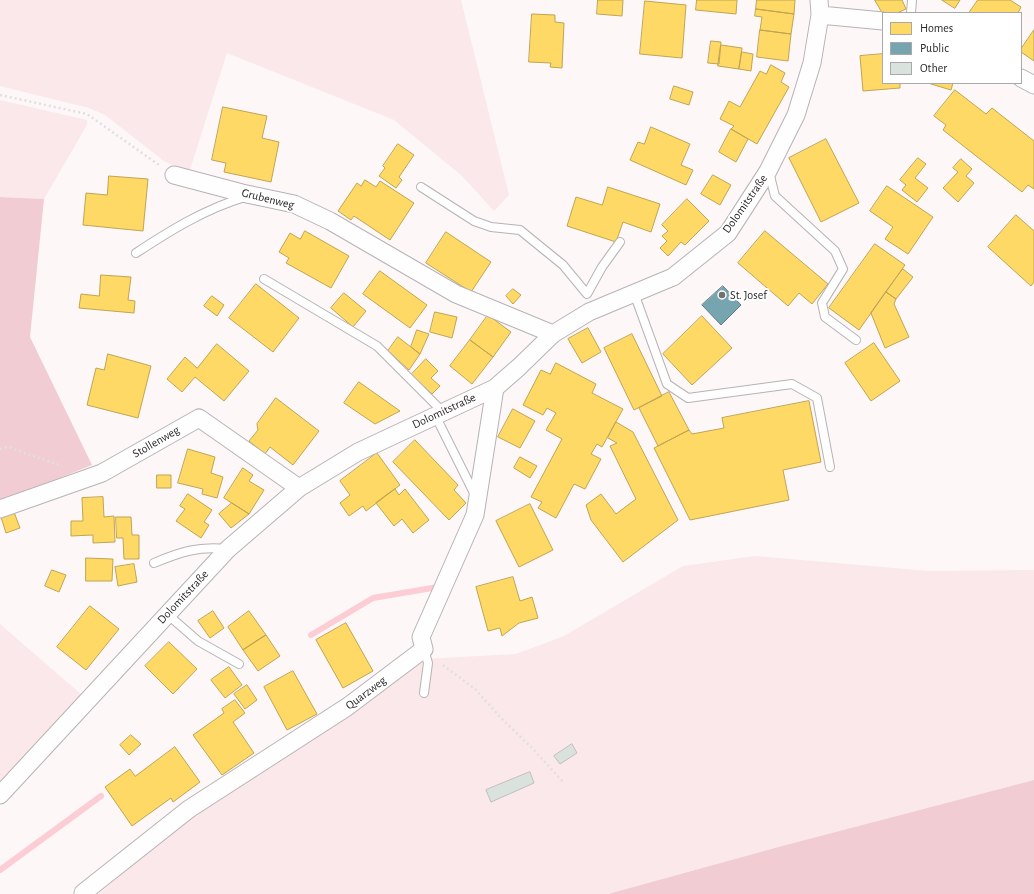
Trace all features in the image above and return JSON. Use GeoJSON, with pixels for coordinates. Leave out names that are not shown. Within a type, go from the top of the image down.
{"type":"FeatureCollection","features":[{"type":"Feature","properties":{"kind":"street"},"geometry":{"type":"LineString","coordinates":[[819,7],[882,21]]}},
{"type":"Feature","properties":{"kind":"street","name":"Dolomitstraße"},"geometry":{"type":"LineString","coordinates":[[0,795],[228,549],[299,488],[358,452],[495,388],[553,334],[591,302],[634,294],[673,277],[728,232],[768,171],[796,114],[812,63],[819,7]]}},
{"type":"Feature","properties":{"kind":"street"},"geometry":{"type":"LineString","coordinates":[[1022,79],[1034,85]]}},
{"type":"Feature","properties":{"kind":"street","name":"Grubenweg"},"geometry":{"type":"LineString","coordinates":[[174,175],[250,195],[294,204],[330,221],[456,294],[553,334]]}},
{"type":"Feature","properties":{"kind":"street"},"geometry":{"type":"LineString","coordinates":[[424,649],[421,637],[475,516],[495,388]]}},
{"type":"Feature","properties":{"kind":"street","name":"Stollenweg"},"geometry":{"type":"LineString","coordinates":[[0,509],[102,473],[199,418],[299,488]]}},
{"type":"Feature","properties":{"kind":"street","name":"Quarzweg"},"geometry":{"type":"LineString","coordinates":[[83,893],[189,809],[347,707],[424,649]]}},
{"type":"Feature","properties":{"kind":"lane"},"geometry":{"type":"LineString","coordinates":[[911,12],[912,0]]}},
{"type":"Feature","properties":{"kind":"lane"},"geometry":{"type":"LineString","coordinates":[[768,171],[775,196],[835,251],[843,269],[822,304],[825,317],[856,340]]}},
{"type":"Feature","properties":{"kind":"lane"},"geometry":{"type":"LineString","coordinates":[[421,187],[474,221],[492,227],[520,230],[563,265],[591,302]]}},
{"type":"Feature","properties":{"kind":"lane"},"geometry":{"type":"LineString","coordinates":[[136,253],[164,234],[200,214],[228,202],[250,195]]}},
{"type":"Feature","properties":{"kind":"lane"},"geometry":{"type":"LineString","coordinates":[[591,302],[602,267],[620,242]]}},
{"type":"Feature","properties":{"kind":"lane"},"geometry":{"type":"LineString","coordinates":[[264,279],[377,346],[439,414],[478,500]]}},
{"type":"Feature","properties":{"kind":"lane"},"geometry":{"type":"LineString","coordinates":[[634,294],[667,384],[688,398],[792,384],[817,398],[830,467]]}},
{"type":"Feature","properties":{"kind":"lane"},"geometry":{"type":"LineString","coordinates":[[154,563],[182,552],[212,547],[228,549]]}},
{"type":"Feature","properties":{"kind":"lane"},"geometry":{"type":"LineString","coordinates":[[167,614],[198,641],[238,664]]}},
{"type":"Feature","properties":{"kind":"lane"},"geometry":{"type":"LineString","coordinates":[[424,649],[428,663],[424,693]]}},
{"type":"Feature","properties":{"kind":"path"},"geometry":{"type":"LineString","coordinates":[[0,94],[87,114],[174,175]]}},
{"type":"Feature","properties":{"kind":"path"},"geometry":{"type":"LineString","coordinates":[[0,449],[8,447],[64,467]]}},
{"type":"Feature","properties":{"kind":"path"},"geometry":{"type":"LineString","coordinates":[[424,649],[450,671],[475,688],[501,718],[533,749],[564,783]]}},
{"type":"Feature","properties":{"kind":"shaded area"},"geometry":{"type":"Polygon","coordinates":[[[0,0],[461,0],[509,195],[494,211],[461,175],[394,120],[227,53],[189,173],[164,161],[105,115],[89,108],[0,86],[0,0]]]}},
{"type":"Feature","properties":{"kind":"shaded area"},"geometry":{"type":"Polygon","coordinates":[[[0,100],[87,120],[87,125],[44,199],[0,197],[0,100]]]}},
{"type":"Feature","properties":{"kind":"shaded area"},"geometry":{"type":"Polygon","coordinates":[[[0,197],[44,199],[30,337],[92,465],[0,502],[0,197]]]}},
{"type":"Feature","properties":{"kind":"shaded area"},"geometry":{"type":"Polygon","coordinates":[[[755,556],[929,571],[1034,570],[1034,780],[782,846],[608,894],[99,894],[185,819],[423,659],[516,654],[564,636],[683,566],[755,556]]]}},
{"type":"Feature","properties":{"kind":"shaded area"},"geometry":{"type":"Polygon","coordinates":[[[0,624],[82,695],[0,786],[0,624]]]}},
{"type":"Feature","properties":{"kind":"shaded area"},"geometry":{"type":"Polygon","coordinates":[[[1034,780],[1034,894],[608,894],[782,846],[1034,780]]]}},
{"type":"Feature","properties":{"kind":"building: Homes"},"geometry":{"type":"Polygon","coordinates":[[[598,0],[623,0],[622,16],[597,14],[598,0]]]}},
{"type":"Feature","properties":{"kind":"building: Homes"},"geometry":{"type":"Polygon","coordinates":[[[697,0],[737,0],[736,14],[696,10],[697,0]]]}},
{"type":"Feature","properties":{"kind":"building: Homes"},"geometry":{"type":"Polygon","coordinates":[[[757,0],[795,0],[794,14],[756,9],[757,0]]]}},
{"type":"Feature","properties":{"kind":"building: Homes"},"geometry":{"type":"Polygon","coordinates":[[[875,0],[902,0],[906,9],[899,12],[882,12],[875,0]]]}},
{"type":"Feature","properties":{"kind":"building: Homes"},"geometry":{"type":"Polygon","coordinates":[[[942,0],[960,0],[955,8],[942,0]]]}},
{"type":"Feature","properties":{"kind":"building: Homes"},"geometry":{"type":"Polygon","coordinates":[[[978,0],[1010,0],[1021,7],[1018,12],[970,12],[978,0]]]}},
{"type":"Feature","properties":{"kind":"building: Homes"},"geometry":{"type":"Polygon","coordinates":[[[645,1],[686,5],[682,58],[640,54],[645,1]]]}},
{"type":"Feature","properties":{"kind":"building: Homes"},"geometry":{"type":"Polygon","coordinates":[[[756,9],[794,14],[791,34],[760,30],[762,17],[755,16],[756,9]]]}},
{"type":"Feature","properties":{"kind":"building: Homes"},"geometry":{"type":"Polygon","coordinates":[[[532,14],[555,15],[555,22],[564,23],[562,68],[550,67],[551,63],[529,62],[532,14]]]}},
{"type":"Feature","properties":{"kind":"building: Homes"},"geometry":{"type":"Polygon","coordinates":[[[760,30],[791,34],[788,61],[757,57],[760,30]]]}},
{"type":"Feature","properties":{"kind":"building: Homes"},"geometry":{"type":"Polygon","coordinates":[[[1034,30],[1034,61],[1022,53],[1022,48],[1034,30]]]}},
{"type":"Feature","properties":{"kind":"building: Homes"},"geometry":{"type":"Polygon","coordinates":[[[711,41],[721,42],[719,64],[708,63],[711,41]]]}},
{"type":"Feature","properties":{"kind":"building: Homes"},"geometry":{"type":"Polygon","coordinates":[[[721,45],[742,48],[739,69],[718,66],[721,45]]]}},
{"type":"Feature","properties":{"kind":"building: Homes"},"geometry":{"type":"Polygon","coordinates":[[[742,52],[753,54],[751,71],[739,69],[742,52]]]}},
{"type":"Feature","properties":{"kind":"building: Homes"},"geometry":{"type":"Polygon","coordinates":[[[882,54],[882,84],[900,84],[900,88],[863,91],[860,56],[882,54]]]}},
{"type":"Feature","properties":{"kind":"building: Homes"},"geometry":{"type":"Polygon","coordinates":[[[771,65],[785,73],[781,82],[789,87],[757,144],[731,129],[734,126],[720,119],[729,101],[740,107],[760,71],[766,74],[771,65]]]}},
{"type":"Feature","properties":{"kind":"building: Homes"},"geometry":{"type":"Polygon","coordinates":[[[931,84],[953,84],[951,90],[931,84]]]}},
{"type":"Feature","properties":{"kind":"building: Homes"},"geometry":{"type":"Polygon","coordinates":[[[674,86],[693,92],[689,105],[670,99],[674,86]]]}},
{"type":"Feature","properties":{"kind":"building: Homes"},"geometry":{"type":"Polygon","coordinates":[[[955,90],[986,114],[992,108],[1034,141],[1034,189],[1028,185],[1022,192],[943,130],[946,125],[934,116],[955,90]]]}},
{"type":"Feature","properties":{"kind":"building: Homes"},"geometry":{"type":"Polygon","coordinates":[[[223,107],[267,116],[262,138],[279,142],[271,182],[224,172],[226,163],[212,160],[223,107]]]}},
{"type":"Feature","properties":{"kind":"building: Homes"},"geometry":{"type":"Polygon","coordinates":[[[651,127],[690,144],[681,165],[693,170],[686,185],[630,160],[638,142],[644,144],[651,127]]]}},
{"type":"Feature","properties":{"kind":"building: Homes"},"geometry":{"type":"Polygon","coordinates":[[[731,129],[748,139],[736,162],[719,152],[731,129]]]}},
{"type":"Feature","properties":{"kind":"building: Homes"},"geometry":{"type":"Polygon","coordinates":[[[826,139],[859,203],[821,222],[789,158],[826,139]]]}},
{"type":"Feature","properties":{"kind":"building: Homes"},"geometry":{"type":"Polygon","coordinates":[[[398,144],[414,155],[399,177],[402,180],[396,188],[379,176],[385,168],[383,166],[398,144]]]}},
{"type":"Feature","properties":{"kind":"building: Homes"},"geometry":{"type":"Polygon","coordinates":[[[918,158],[926,164],[915,178],[928,188],[917,202],[902,190],[906,185],[900,180],[918,158]]]}},
{"type":"Feature","properties":{"kind":"building: Homes"},"geometry":{"type":"Polygon","coordinates":[[[961,159],[972,169],[966,176],[974,183],[958,202],[943,188],[958,172],[953,168],[961,159]]]}},
{"type":"Feature","properties":{"kind":"building: Homes"},"geometry":{"type":"Polygon","coordinates":[[[713,175],[731,185],[720,205],[701,194],[713,175]]]}},
{"type":"Feature","properties":{"kind":"building: Homes"},"geometry":{"type":"Polygon","coordinates":[[[109,176],[148,179],[143,231],[83,225],[86,193],[107,195],[109,176]]]}},
{"type":"Feature","properties":{"kind":"building: Homes"},"geometry":{"type":"Polygon","coordinates":[[[365,180],[376,187],[380,181],[414,203],[390,240],[354,216],[351,220],[338,211],[357,183],[361,186],[365,180]]]}},
{"type":"Feature","properties":{"kind":"building: Homes"},"geometry":{"type":"Polygon","coordinates":[[[887,186],[933,217],[908,254],[885,239],[893,227],[870,211],[887,186]]]}},
{"type":"Feature","properties":{"kind":"building: Homes"},"geometry":{"type":"Polygon","coordinates":[[[608,187],[660,204],[651,232],[623,222],[616,242],[567,226],[576,197],[602,205],[608,187]]]}},
{"type":"Feature","properties":{"kind":"building: Homes"},"geometry":{"type":"Polygon","coordinates":[[[687,199],[709,221],[685,245],[681,242],[668,256],[660,248],[667,241],[662,236],[668,231],[662,225],[687,199]]]}},
{"type":"Feature","properties":{"kind":"building: Homes"},"geometry":{"type":"Polygon","coordinates":[[[1016,215],[1034,231],[1034,282],[1031,286],[988,247],[1016,215]]]}},
{"type":"Feature","properties":{"kind":"building: Homes"},"geometry":{"type":"Polygon","coordinates":[[[305,231],[349,256],[331,288],[286,263],[289,258],[279,252],[290,233],[300,239],[305,231]]]}},
{"type":"Feature","properties":{"kind":"building: Homes"},"geometry":{"type":"Polygon","coordinates":[[[765,231],[828,284],[812,304],[799,293],[788,306],[738,263],[765,231]]]}},
{"type":"Feature","properties":{"kind":"building: Homes"},"geometry":{"type":"Polygon","coordinates":[[[446,232],[491,262],[471,292],[426,263],[446,232]]]}},
{"type":"Feature","properties":{"kind":"building: Homes"},"geometry":{"type":"Polygon","coordinates":[[[875,244],[905,265],[859,330],[829,308],[875,244]]]}},
{"type":"Feature","properties":{"kind":"building: Homes"},"geometry":{"type":"Polygon","coordinates":[[[903,269],[913,277],[896,299],[886,292],[903,269]]]}},
{"type":"Feature","properties":{"kind":"building: Homes"},"geometry":{"type":"Polygon","coordinates":[[[380,271],[427,305],[410,328],[363,294],[380,271]]]}},
{"type":"Feature","properties":{"kind":"building: Homes"},"geometry":{"type":"Polygon","coordinates":[[[101,275],[131,277],[128,300],[135,301],[134,313],[79,308],[81,294],[99,296],[101,275]]]}},
{"type":"Feature","properties":{"kind":"building: Homes"},"geometry":{"type":"Polygon","coordinates":[[[256,284],[299,318],[273,352],[229,318],[256,284]]]}},
{"type":"Feature","properties":{"kind":"building: Homes"},"geometry":{"type":"Polygon","coordinates":[[[513,289],[521,295],[513,304],[506,296],[513,289]]]}},
{"type":"Feature","properties":{"kind":"building: Homes"},"geometry":{"type":"Polygon","coordinates":[[[886,292],[896,299],[894,304],[909,337],[885,348],[871,313],[886,292]]]}},
{"type":"Feature","properties":{"kind":"building: Homes"},"geometry":{"type":"Polygon","coordinates":[[[344,293],[366,311],[353,327],[331,308],[344,293]]]}},
{"type":"Feature","properties":{"kind":"building: Homes"},"geometry":{"type":"Polygon","coordinates":[[[212,296],[224,305],[217,316],[204,306],[212,296]]]}},
{"type":"Feature","properties":{"kind":"building: Homes"},"geometry":{"type":"Polygon","coordinates":[[[435,312],[457,317],[452,338],[430,332],[435,312]]]}},
{"type":"Feature","properties":{"kind":"building: Homes"},"geometry":{"type":"Polygon","coordinates":[[[488,315],[511,332],[493,357],[470,340],[488,315]]]}},
{"type":"Feature","properties":{"kind":"building: Homes"},"geometry":{"type":"Polygon","coordinates":[[[702,316],[732,348],[692,385],[663,354],[702,316]]]}},
{"type":"Feature","properties":{"kind":"building: Homes"},"geometry":{"type":"Polygon","coordinates":[[[588,328],[601,352],[582,363],[568,339],[588,328]]]}},
{"type":"Feature","properties":{"kind":"building: Homes"},"geometry":{"type":"Polygon","coordinates":[[[417,330],[429,334],[420,354],[411,347],[417,330]]]}},
{"type":"Feature","properties":{"kind":"building: Homes"},"geometry":{"type":"Polygon","coordinates":[[[632,334],[662,396],[634,410],[604,348],[632,334]]]}},
{"type":"Feature","properties":{"kind":"building: Homes"},"geometry":{"type":"Polygon","coordinates":[[[398,337],[420,354],[409,370],[388,351],[398,337]]]}},
{"type":"Feature","properties":{"kind":"building: Homes"},"geometry":{"type":"Polygon","coordinates":[[[470,340],[493,357],[472,384],[450,366],[470,340]]]}},
{"type":"Feature","properties":{"kind":"building: Homes"},"geometry":{"type":"Polygon","coordinates":[[[874,343],[900,381],[871,401],[845,363],[874,343]]]}},
{"type":"Feature","properties":{"kind":"building: Homes"},"geometry":{"type":"Polygon","coordinates":[[[217,344],[249,371],[224,401],[195,377],[182,392],[167,379],[185,357],[197,368],[217,344]]]}},
{"type":"Feature","properties":{"kind":"building: Homes"},"geometry":{"type":"Polygon","coordinates":[[[108,354],[151,366],[138,418],[87,405],[96,368],[104,370],[108,354]]]}},
{"type":"Feature","properties":{"kind":"building: Homes"},"geometry":{"type":"Polygon","coordinates":[[[426,359],[438,371],[431,378],[440,386],[432,394],[411,375],[426,359]]]}},
{"type":"Feature","properties":{"kind":"building: Homes"},"geometry":{"type":"Polygon","coordinates":[[[556,363],[596,384],[592,393],[623,409],[602,447],[597,444],[591,454],[601,459],[585,489],[574,484],[556,518],[538,508],[542,502],[531,497],[562,439],[546,430],[556,413],[547,408],[543,415],[523,405],[541,370],[550,374],[556,363]]]}},
{"type":"Feature","properties":{"kind":"building: Homes"},"geometry":{"type":"Polygon","coordinates":[[[359,382],[400,411],[375,424],[344,403],[359,382]]]}},
{"type":"Feature","properties":{"kind":"building: Homes"},"geometry":{"type":"Polygon","coordinates":[[[669,392],[689,430],[658,446],[639,408],[669,392]]]}},
{"type":"Feature","properties":{"kind":"building: Homes"},"geometry":{"type":"Polygon","coordinates":[[[276,398],[319,431],[293,465],[270,447],[265,454],[249,441],[258,430],[257,424],[276,398]]]}},
{"type":"Feature","properties":{"kind":"building: Homes"},"geometry":{"type":"Polygon","coordinates":[[[809,401],[821,462],[783,470],[789,500],[690,520],[654,448],[689,430],[692,434],[724,428],[722,418],[809,401]]]}},
{"type":"Feature","properties":{"kind":"building: Homes"},"geometry":{"type":"Polygon","coordinates":[[[513,409],[535,421],[520,448],[498,437],[513,409]]]}},
{"type":"Feature","properties":{"kind":"building: Homes"},"geometry":{"type":"Polygon","coordinates":[[[616,422],[633,432],[678,520],[623,562],[591,520],[586,505],[601,494],[616,514],[636,499],[610,446],[617,443],[608,438],[616,422]]]}},
{"type":"Feature","properties":{"kind":"building: Homes"},"geometry":{"type":"Polygon","coordinates":[[[415,440],[458,485],[454,490],[466,503],[449,520],[393,462],[415,440]]]}},
{"type":"Feature","properties":{"kind":"building: Homes"},"geometry":{"type":"Polygon","coordinates":[[[188,449],[215,457],[211,473],[223,477],[217,498],[202,494],[203,489],[178,483],[188,449]]]}},
{"type":"Feature","properties":{"kind":"building: Homes"},"geometry":{"type":"Polygon","coordinates":[[[377,453],[400,485],[366,511],[363,506],[349,516],[340,503],[350,495],[340,481],[377,453]]]}},
{"type":"Feature","properties":{"kind":"building: Homes"},"geometry":{"type":"Polygon","coordinates":[[[520,457],[537,466],[530,478],[514,468],[520,457]]]}},
{"type":"Feature","properties":{"kind":"building: Homes"},"geometry":{"type":"Polygon","coordinates":[[[243,468],[253,475],[249,481],[264,490],[249,514],[224,498],[243,468]]]}},
{"type":"Feature","properties":{"kind":"building: Homes"},"geometry":{"type":"Polygon","coordinates":[[[157,475],[171,475],[171,488],[157,488],[157,475]]]}},
{"type":"Feature","properties":{"kind":"building: Homes"},"geometry":{"type":"Polygon","coordinates":[[[395,489],[399,495],[405,489],[429,520],[413,533],[402,519],[394,526],[376,503],[395,489]]]}},
{"type":"Feature","properties":{"kind":"building: Homes"},"geometry":{"type":"Polygon","coordinates":[[[188,494],[212,510],[204,522],[209,525],[201,538],[176,521],[185,509],[180,506],[188,494]]]}},
{"type":"Feature","properties":{"kind":"building: Homes"},"geometry":{"type":"Polygon","coordinates":[[[103,497],[104,517],[114,516],[115,542],[93,543],[93,535],[71,536],[71,521],[83,521],[82,498],[103,497]]]}},
{"type":"Feature","properties":{"kind":"building: Homes"},"geometry":{"type":"Polygon","coordinates":[[[232,503],[249,514],[231,528],[219,514],[232,503]]]}},
{"type":"Feature","properties":{"kind":"building: Homes"},"geometry":{"type":"Polygon","coordinates":[[[530,504],[553,550],[519,567],[496,521],[530,504]]]}},
{"type":"Feature","properties":{"kind":"building: Homes"},"geometry":{"type":"Polygon","coordinates":[[[14,512],[20,528],[6,533],[1,517],[14,512]]]}},
{"type":"Feature","properties":{"kind":"building: Homes"},"geometry":{"type":"Polygon","coordinates":[[[116,517],[131,517],[132,535],[139,535],[139,559],[124,559],[123,538],[117,538],[116,517]]]}},
{"type":"Feature","properties":{"kind":"building: Homes"},"geometry":{"type":"Polygon","coordinates":[[[86,558],[113,559],[112,581],[86,581],[86,558]]]}},
{"type":"Feature","properties":{"kind":"building: Homes"},"geometry":{"type":"Polygon","coordinates":[[[134,564],[137,582],[118,586],[115,567],[134,564]]]}},
{"type":"Feature","properties":{"kind":"building: Homes"},"geometry":{"type":"Polygon","coordinates":[[[52,570],[66,575],[59,592],[45,586],[52,570]]]}},
{"type":"Feature","properties":{"kind":"building: Homes"},"geometry":{"type":"Polygon","coordinates":[[[513,577],[520,601],[532,597],[538,618],[519,623],[502,636],[500,628],[488,631],[476,587],[513,577]]]}},
{"type":"Feature","properties":{"kind":"building: Homes"},"geometry":{"type":"Polygon","coordinates":[[[90,606],[119,629],[86,670],[57,647],[90,606]]]}},
{"type":"Feature","properties":{"kind":"building: Homes"},"geometry":{"type":"Polygon","coordinates":[[[213,611],[224,628],[210,638],[198,621],[213,611]]]}},
{"type":"Feature","properties":{"kind":"building: Homes"},"geometry":{"type":"Polygon","coordinates":[[[249,611],[266,635],[243,650],[228,627],[249,611]]]}},
{"type":"Feature","properties":{"kind":"building: Homes"},"geometry":{"type":"Polygon","coordinates":[[[346,623],[373,671],[343,688],[316,640],[346,623]]]}},
{"type":"Feature","properties":{"kind":"building: Homes"},"geometry":{"type":"Polygon","coordinates":[[[266,635],[280,656],[258,671],[243,650],[266,635]]]}},
{"type":"Feature","properties":{"kind":"building: Homes"},"geometry":{"type":"Polygon","coordinates":[[[169,642],[197,669],[173,694],[145,666],[169,642]]]}},
{"type":"Feature","properties":{"kind":"building: Homes"},"geometry":{"type":"Polygon","coordinates":[[[229,667],[242,685],[225,698],[211,680],[229,667]]]}},
{"type":"Feature","properties":{"kind":"building: Homes"},"geometry":{"type":"Polygon","coordinates":[[[293,671],[317,714],[287,730],[264,687],[293,671]]]}},
{"type":"Feature","properties":{"kind":"building: Homes"},"geometry":{"type":"Polygon","coordinates":[[[247,685],[257,700],[245,709],[234,694],[247,685]]]}},
{"type":"Feature","properties":{"kind":"building: Homes"},"geometry":{"type":"Polygon","coordinates":[[[235,700],[245,713],[233,722],[254,753],[222,775],[193,735],[224,713],[222,709],[235,700]]]}},
{"type":"Feature","properties":{"kind":"building: Homes"},"geometry":{"type":"Polygon","coordinates":[[[131,735],[141,744],[129,755],[120,745],[131,735]]]}},
{"type":"Feature","properties":{"kind":"building: Homes"},"geometry":{"type":"Polygon","coordinates":[[[175,747],[200,782],[173,802],[171,798],[132,826],[105,787],[130,769],[135,776],[175,747]]]}},
{"type":"Feature","properties":{"kind":"building: Public","name":"St. Josef"},"geometry":{"type":"Polygon","coordinates":[[[723,286],[741,305],[721,325],[702,305],[723,286]]]}},
{"type":"Feature","properties":{"kind":"building: Other"},"geometry":{"type":"Polygon","coordinates":[[[572,744],[577,753],[560,764],[554,756],[572,744]]]}},
{"type":"Feature","properties":{"kind":"building: Other"},"geometry":{"type":"Polygon","coordinates":[[[530,772],[534,783],[491,802],[486,790],[530,772]]]}},
{"type":"Feature","properties":{"kind":"waterway"},"geometry":{"type":"LineString","coordinates":[[311,635],[373,598],[438,587]]}},
{"type":"Feature","properties":{"kind":"waterway"},"geometry":{"type":"LineString","coordinates":[[0,870],[101,796]]}},
{"type":"Feature","properties":{"kind":"place","name":"St. Josef"},"geometry":{"type":"Point","coordinates":[722,295]}}]}
